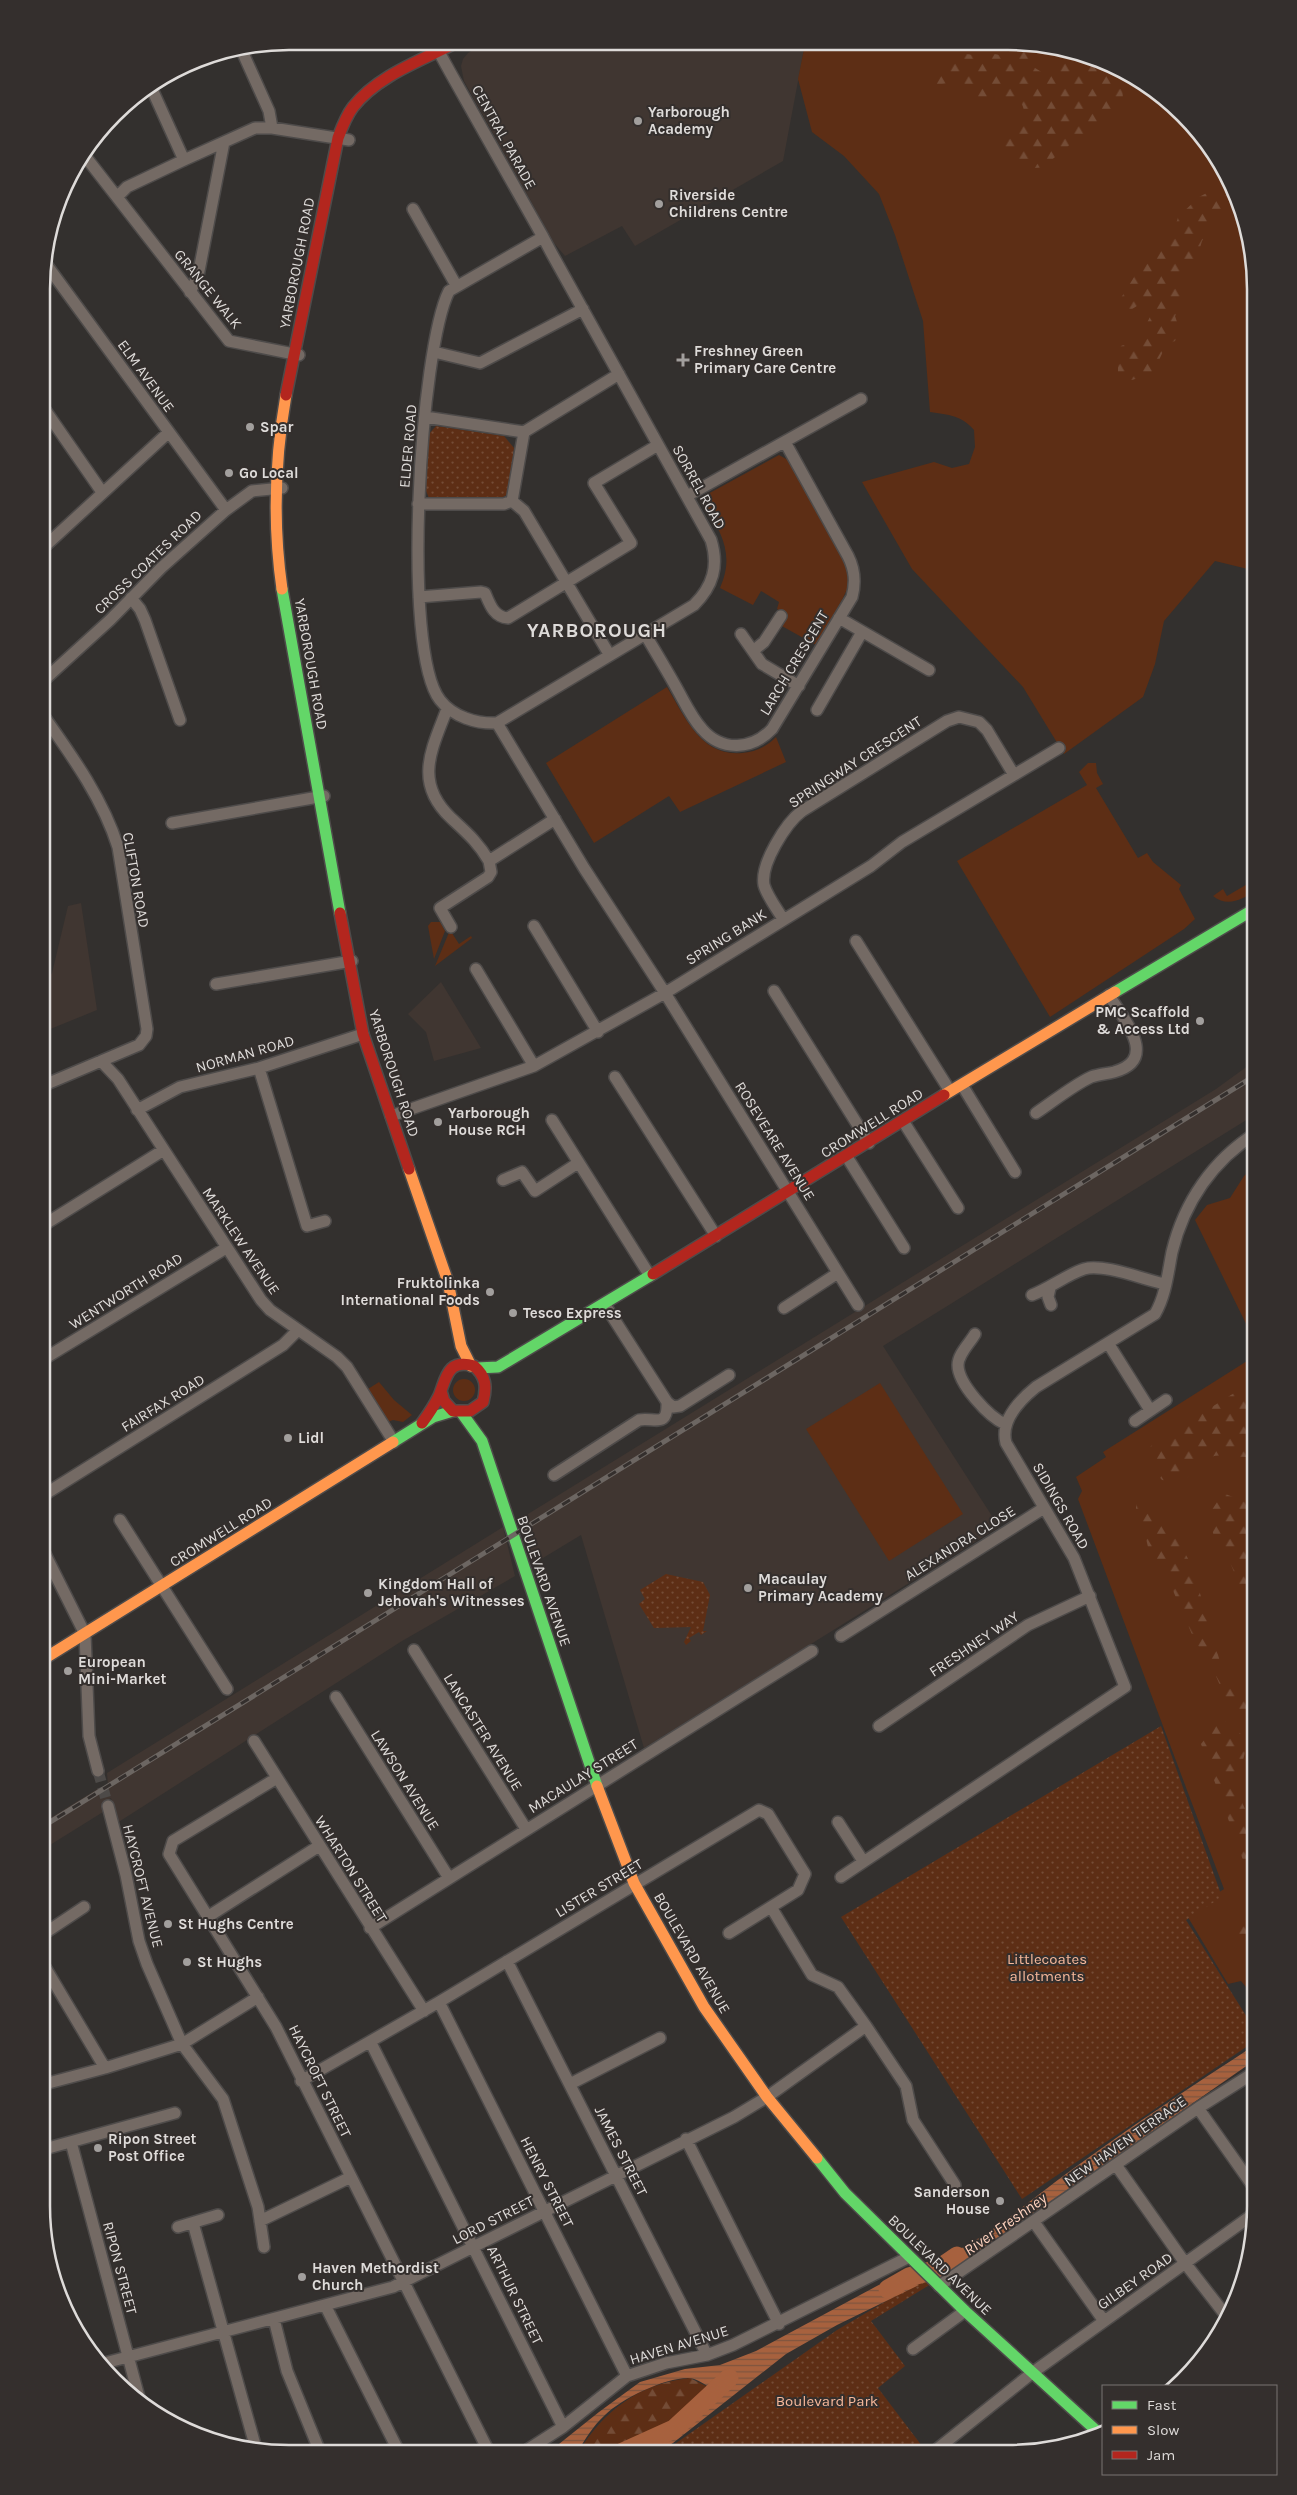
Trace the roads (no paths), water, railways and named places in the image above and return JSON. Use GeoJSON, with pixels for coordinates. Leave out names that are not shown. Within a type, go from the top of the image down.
{"type":"FeatureCollection","features":[{"type":"Feature","properties":{"kind":"street","name":"YARBOROUGH ROAD"},"geometry":{"type":"LineString","coordinates":[[443,50],[366,95],[354,106],[343,139],[282,424],[278,541],[282,586],[352,961],[363,1034],[448,1282],[460,1338],[474,1367]]}},
{"type":"Feature","properties":{"kind":"street","name":"CENTRAL PARADE"},"geometry":{"type":"LineString","coordinates":[[439,52],[542,237]]}},
{"type":"Feature","properties":{"kind":"street"},"geometry":{"type":"LineString","coordinates":[[244,55],[269,111],[272,128]]}},
{"type":"Feature","properties":{"kind":"street"},"geometry":{"type":"LineString","coordinates":[[153,92],[184,160]]}},
{"type":"Feature","properties":{"kind":"street"},"geometry":{"type":"LineString","coordinates":[[116,197],[127,187],[255,128],[272,128],[343,139]]}},
{"type":"Feature","properties":{"kind":"street"},"geometry":{"type":"LineString","coordinates":[[190,292],[198,276],[224,142]]}},
{"type":"Feature","properties":{"kind":"street","name":"GRANGE WALK"},"geometry":{"type":"LineString","coordinates":[[88,160],[229,341],[298,355]]}},
{"type":"Feature","properties":{"kind":"street"},"geometry":{"type":"LineString","coordinates":[[413,209],[456,285],[542,237]]}},
{"type":"Feature","properties":{"kind":"street","name":"SORREL ROAD"},"geometry":{"type":"LineString","coordinates":[[497,722],[694,605],[707,590],[716,562],[711,540],[542,237]]}},
{"type":"Feature","properties":{"kind":"street","name":"ELM AVENUE"},"geometry":{"type":"LineString","coordinates":[[51,271],[226,510]]}},
{"type":"Feature","properties":{"kind":"street","name":"ELDER ROAD"},"geometry":{"type":"LineString","coordinates":[[447,708],[434,690],[429,676],[419,597],[418,504],[425,417],[434,352],[446,298],[450,290],[456,285]]}},
{"type":"Feature","properties":{"kind":"street"},"geometry":{"type":"LineString","coordinates":[[434,352],[480,363],[583,310]]}},
{"type":"Feature","properties":{"kind":"street"},"geometry":{"type":"LineString","coordinates":[[425,417],[524,432],[619,374]]}},
{"type":"Feature","properties":{"kind":"street"},"geometry":{"type":"LineString","coordinates":[[687,496],[861,399]]}},
{"type":"Feature","properties":{"kind":"street"},"geometry":{"type":"LineString","coordinates":[[50,417],[102,492]]}},
{"type":"Feature","properties":{"kind":"street"},"geometry":{"type":"LineString","coordinates":[[50,541],[168,432]]}},
{"type":"Feature","properties":{"kind":"street"},"geometry":{"type":"LineString","coordinates":[[512,501],[524,432]]}},
{"type":"Feature","properties":{"kind":"street","name":"LARCH CRESCENT"},"geometry":{"type":"LineString","coordinates":[[645,634],[696,721],[709,736],[724,744],[740,747],[748,745],[767,734],[799,686],[852,597],[855,585],[854,570],[848,556],[784,442]]}},
{"type":"Feature","properties":{"kind":"street"},"geometry":{"type":"LineString","coordinates":[[419,597],[485,593],[494,612],[500,617],[508,618],[631,543],[594,483],[658,445]]}},
{"type":"Feature","properties":{"kind":"street","name":"CROSS COATES ROAD"},"geometry":{"type":"LineString","coordinates":[[50,674],[166,563],[226,510],[252,491],[281,488]]}},
{"type":"Feature","properties":{"kind":"street"},"geometry":{"type":"LineString","coordinates":[[418,504],[504,504],[512,501]]}},
{"type":"Feature","properties":{"kind":"street"},"geometry":{"type":"LineString","coordinates":[[512,501],[524,511],[609,654]]}},
{"type":"Feature","properties":{"kind":"street"},"geometry":{"type":"LineString","coordinates":[[131,598],[140,608],[145,620],[180,720]]}},
{"type":"Feature","properties":{"kind":"street"},"geometry":{"type":"LineString","coordinates":[[753,651],[764,642],[781,616]]}},
{"type":"Feature","properties":{"kind":"street"},"geometry":{"type":"LineString","coordinates":[[839,618],[929,670]]}},
{"type":"Feature","properties":{"kind":"street"},"geometry":{"type":"LineString","coordinates":[[817,710],[862,632]]}},
{"type":"Feature","properties":{"kind":"street"},"geometry":{"type":"LineString","coordinates":[[742,634],[762,664],[799,686]]}},
{"type":"Feature","properties":{"kind":"street"},"geometry":{"type":"LineString","coordinates":[[451,927],[440,908],[488,877],[491,872],[489,861],[478,842],[443,810],[430,786],[427,771],[429,757],[447,708],[474,721],[497,722]]}},
{"type":"Feature","properties":{"kind":"street","name":"SPRINGWAY CRESCENT"},"geometry":{"type":"LineString","coordinates":[[783,919],[764,887],[763,875],[765,864],[792,820],[802,811],[908,744],[947,721],[959,717],[969,718],[978,722],[987,730],[1014,775]]}},
{"type":"Feature","properties":{"kind":"street","name":"ROSEVEARE AVENUE"},"geometry":{"type":"LineString","coordinates":[[497,722],[584,868],[790,1192],[858,1305]]}},
{"type":"Feature","properties":{"kind":"street","name":"CLIFTON ROAD"},"geometry":{"type":"LineString","coordinates":[[50,726],[103,808],[112,827],[118,847],[147,1029],[146,1036],[139,1045],[50,1083]]}},
{"type":"Feature","properties":{"kind":"street","name":"SPRING BANK"},"geometry":{"type":"LineString","coordinates":[[391,1116],[534,1066],[598,1032],[871,866],[902,842],[1059,748]]}},
{"type":"Feature","properties":{"kind":"street"},"geometry":{"type":"LineString","coordinates":[[172,823],[322,797]]}},
{"type":"Feature","properties":{"kind":"street"},"geometry":{"type":"LineString","coordinates":[[489,861],[555,820]]}},
{"type":"Feature","properties":{"kind":"street","name":"CROMWELL ROAD"},"geometry":{"type":"LineString","coordinates":[[474,1367],[491,1368],[504,1364],[605,1305],[847,1157],[950,1091],[1247,913]]}},
{"type":"Feature","properties":{"kind":"street"},"geometry":{"type":"LineString","coordinates":[[534,926],[598,1032]]}},
{"type":"Feature","properties":{"kind":"street"},"geometry":{"type":"LineString","coordinates":[[856,941],[950,1091]]}},
{"type":"Feature","properties":{"kind":"street"},"geometry":{"type":"LineString","coordinates":[[216,984],[352,961]]}},
{"type":"Feature","properties":{"kind":"street"},"geometry":{"type":"LineString","coordinates":[[476,970],[534,1066]]}},
{"type":"Feature","properties":{"kind":"street"},"geometry":{"type":"LineString","coordinates":[[774,991],[869,1143]]}},
{"type":"Feature","properties":{"kind":"street"},"geometry":{"type":"LineString","coordinates":[[1036,1113],[1091,1077],[1115,1072],[1133,1061],[1137,1054],[1136,1039],[1109,995]]}},
{"type":"Feature","properties":{"kind":"street","name":"NORMAN ROAD"},"geometry":{"type":"LineString","coordinates":[[137,1110],[180,1087],[259,1068],[363,1034]]}},
{"type":"Feature","properties":{"kind":"street","name":"MARKLEW AVENUE"},"geometry":{"type":"LineString","coordinates":[[101,1061],[118,1080],[162,1151],[261,1300],[298,1331],[337,1356],[347,1366],[394,1442]]}},
{"type":"Feature","properties":{"kind":"street"},"geometry":{"type":"LineString","coordinates":[[259,1068],[307,1226],[325,1221]]}},
{"type":"Feature","properties":{"kind":"street"},"geometry":{"type":"LineString","coordinates":[[615,1077],[716,1236]]}},
{"type":"Feature","properties":{"kind":"street"},"geometry":{"type":"LineString","coordinates":[[962,1085],[1015,1172]]}},
{"type":"Feature","properties":{"kind":"street"},"geometry":{"type":"LineString","coordinates":[[552,1120],[650,1276]]}},
{"type":"Feature","properties":{"kind":"street"},"geometry":{"type":"LineString","coordinates":[[903,1121],[958,1208]]}},
{"type":"Feature","properties":{"kind":"street"},"geometry":{"type":"LineString","coordinates":[[975,1334],[960,1358],[959,1369],[968,1388],[986,1412],[1005,1424],[1020,1402],[1036,1387],[1155,1314],[1165,1284],[1180,1224],[1196,1194],[1221,1159],[1247,1138]]}},
{"type":"Feature","properties":{"kind":"street"},"geometry":{"type":"LineString","coordinates":[[50,1221],[162,1151]]}},
{"type":"Feature","properties":{"kind":"street"},"geometry":{"type":"LineString","coordinates":[[847,1157],[904,1248]]}},
{"type":"Feature","properties":{"kind":"street"},"geometry":{"type":"LineString","coordinates":[[503,1180],[522,1172],[535,1191],[578,1163]]}},
{"type":"Feature","properties":{"kind":"street","name":"WENTWORTH ROAD"},"geometry":{"type":"LineString","coordinates":[[50,1355],[226,1248]]}},
{"type":"Feature","properties":{"kind":"street"},"geometry":{"type":"LineString","coordinates":[[1032,1295],[1050,1288],[1087,1268],[1101,1269],[1165,1284]]}},
{"type":"Feature","properties":{"kind":"street"},"geometry":{"type":"LineString","coordinates":[[784,1308],[838,1274]]}},
{"type":"Feature","properties":{"kind":"street"},"geometry":{"type":"LineString","coordinates":[[1050,1288],[1048,1297],[1051,1305]]}},
{"type":"Feature","properties":{"kind":"street"},"geometry":{"type":"LineString","coordinates":[[605,1305],[667,1402],[673,1407],[680,1406],[729,1375]]}},
{"type":"Feature","properties":{"kind":"street","name":"FAIRFAX ROAD"},"geometry":{"type":"LineString","coordinates":[[50,1491],[283,1345],[298,1331]]}},
{"type":"Feature","properties":{"kind":"street"},"geometry":{"type":"LineString","coordinates":[[446,1374],[452,1368],[461,1365],[474,1367],[482,1373],[488,1386],[484,1402],[470,1412],[457,1411],[444,1401],[441,1382],[454,1357],[460,1338]]}},
{"type":"Feature","properties":{"kind":"street"},"geometry":{"type":"LineString","coordinates":[[1108,1343],[1150,1410]]}},
{"type":"Feature","properties":{"kind":"street","name":"CROMWELL ROAD"},"geometry":{"type":"LineString","coordinates":[[488,1386],[504,1364]]}},
{"type":"Feature","properties":{"kind":"street","name":"CROMWELL ROAD"},"geometry":{"type":"LineString","coordinates":[[416,1430],[441,1391]]}},
{"type":"Feature","properties":{"kind":"street"},"geometry":{"type":"LineString","coordinates":[[1135,1421],[1166,1400]]}},
{"type":"Feature","properties":{"kind":"street","name":"BOULEVARD AVENUE"},"geometry":{"type":"LineString","coordinates":[[484,1402],[482,1418],[485,1452]]}},
{"type":"Feature","properties":{"kind":"street"},"geometry":{"type":"LineString","coordinates":[[554,1475],[639,1420],[653,1422],[662,1419],[667,1411],[667,1402]]}},
{"type":"Feature","properties":{"kind":"street","name":"CROMWELL ROAD"},"geometry":{"type":"LineString","coordinates":[[50,1655],[416,1430],[433,1417],[457,1411]]}},
{"type":"Feature","properties":{"kind":"street","name":"BOULEVARD AVENUE"},"geometry":{"type":"LineString","coordinates":[[457,1411],[476,1430],[485,1452],[597,1785],[634,1883],[704,2007],[767,2097],[845,2193],[910,2259],[1094,2429]]}},
{"type":"Feature","properties":{"kind":"street","name":"SIDINGS ROAD"},"geometry":{"type":"LineString","coordinates":[[840,1877],[1125,1687],[1074,1558],[1006,1442],[1003,1434],[1005,1424]]}},
{"type":"Feature","properties":{"kind":"street","name":"ALEXANDRA CLOSE"},"geometry":{"type":"LineString","coordinates":[[841,1636],[1044,1508]]}},
{"type":"Feature","properties":{"kind":"street"},"geometry":{"type":"LineString","coordinates":[[120,1520],[227,1689]]}},
{"type":"Feature","properties":{"kind":"street"},"geometry":{"type":"LineString","coordinates":[[50,1564],[85,1634],[89,1736],[98,1771]]}},
{"type":"Feature","properties":{"kind":"street","name":"FRESHNEY WAY"},"geometry":{"type":"LineString","coordinates":[[879,1726],[1028,1625],[1090,1596]]}},
{"type":"Feature","properties":{"kind":"street","name":"LANCASTER AVENUE"},"geometry":{"type":"LineString","coordinates":[[414,1650],[526,1830]]}},
{"type":"Feature","properties":{"kind":"street","name":"MACAULAY STREET"},"geometry":{"type":"LineString","coordinates":[[370,1928],[812,1651]]}},
{"type":"Feature","properties":{"kind":"street","name":"LAWSON AVENUE"},"geometry":{"type":"LineString","coordinates":[[336,1697],[448,1878]]}},
{"type":"Feature","properties":{"kind":"street","name":"WHARTON STREET"},"geometry":{"type":"LineString","coordinates":[[254,1741],[424,2011]]}},
{"type":"Feature","properties":{"kind":"street","name":"HAYCROFT STREET"},"geometry":{"type":"LineString","coordinates":[[277,1778],[173,1841],[170,1845],[170,1858],[209,1916],[276,2027],[301,2081],[485,2445]]}},
{"type":"Feature","properties":{"kind":"street","name":"HAYCROFT AVENUE"},"geometry":{"type":"LineString","coordinates":[[108,1806],[126,1875],[139,1941],[147,1964],[182,2044],[223,2099],[258,2207],[264,2247]]}},
{"type":"Feature","properties":{"kind":"street","name":"LISTER STREET"},"geometry":{"type":"LineString","coordinates":[[301,2081],[371,2043],[634,1883],[759,1810],[768,1814],[805,1874],[798,1890],[729,1933]]}},
{"type":"Feature","properties":{"kind":"street"},"geometry":{"type":"LineString","coordinates":[[838,1822],[863,1861]]}},
{"type":"Feature","properties":{"kind":"street"},"geometry":{"type":"LineString","coordinates":[[209,1916],[319,1846]]}},
{"type":"Feature","properties":{"kind":"street"},"geometry":{"type":"LineString","coordinates":[[50,1930],[84,1907]]}},
{"type":"Feature","properties":{"kind":"street"},"geometry":{"type":"LineString","coordinates":[[771,1907],[812,1975],[838,1987],[906,2086],[913,2120],[955,2185]]}},
{"type":"Feature","properties":{"kind":"street","name":"JAMES STREET"},"geometry":{"type":"LineString","coordinates":[[507,1962],[707,2355]]}},
{"type":"Feature","properties":{"kind":"street"},"geometry":{"type":"LineString","coordinates":[[50,1975],[105,2068]]}},
{"type":"Feature","properties":{"kind":"street"},"geometry":{"type":"LineString","coordinates":[[50,2083],[182,2044],[258,1997]]}},
{"type":"Feature","properties":{"kind":"street","name":"HENRY STREET"},"geometry":{"type":"LineString","coordinates":[[439,2002],[627,2376]]}},
{"type":"Feature","properties":{"kind":"street","name":"LORD STREET"},"geometry":{"type":"LineString","coordinates":[[108,2362],[225,2333],[403,2283],[734,2117],[767,2097],[866,2026]]}},
{"type":"Feature","properties":{"kind":"street"},"geometry":{"type":"LineString","coordinates":[[570,2084],[660,2038]]}},
{"type":"Feature","properties":{"kind":"street","name":"ARTHUR STREET"},"geometry":{"type":"LineString","coordinates":[[371,2043],[563,2427]]}},
{"type":"Feature","properties":{"kind":"street","name":"NEW HAVEN TERRACE"},"geometry":{"type":"LineString","coordinates":[[937,2284],[1034,2222],[1198,2108],[1247,2077]]}},
{"type":"Feature","properties":{"kind":"street"},"geometry":{"type":"LineString","coordinates":[[1198,2108],[1247,2178]]}},
{"type":"Feature","properties":{"kind":"street"},"geometry":{"type":"LineString","coordinates":[[50,2148],[175,2113]]}},
{"type":"Feature","properties":{"kind":"street"},"geometry":{"type":"LineString","coordinates":[[686,2140],[779,2324]]}},
{"type":"Feature","properties":{"kind":"street","name":"RIPON STREET"},"geometry":{"type":"LineString","coordinates":[[71,2142],[137,2390]]}},
{"type":"Feature","properties":{"kind":"street"},"geometry":{"type":"LineString","coordinates":[[1116,2165],[1185,2263],[1222,2311]]}},
{"type":"Feature","properties":{"kind":"street"},"geometry":{"type":"LineString","coordinates":[[260,2221],[351,2177]]}},
{"type":"Feature","properties":{"kind":"street"},"geometry":{"type":"LineString","coordinates":[[178,2227],[218,2215]]}},
{"type":"Feature","properties":{"kind":"street","name":"GILBEY ROAD"},"geometry":{"type":"LineString","coordinates":[[942,2445],[1032,2373],[1246,2220]]}},
{"type":"Feature","properties":{"kind":"street"},"geometry":{"type":"LineString","coordinates":[[1034,2222],[1104,2321]]}},
{"type":"Feature","properties":{"kind":"street"},"geometry":{"type":"LineString","coordinates":[[192,2223],[225,2333],[254,2442]]}},
{"type":"Feature","properties":{"kind":"street","name":"HAVEN AVENUE"},"geometry":{"type":"LineString","coordinates":[[535,2445],[563,2427],[627,2376],[666,2363],[707,2355],[779,2324],[910,2259]]}},
{"type":"Feature","properties":{"kind":"street"},"geometry":{"type":"LineString","coordinates":[[325,2305],[395,2445]]}},
{"type":"Feature","properties":{"kind":"street"},"geometry":{"type":"LineString","coordinates":[[913,2349],[965,2311]]}},
{"type":"Feature","properties":{"kind":"street"},"geometry":{"type":"LineString","coordinates":[[274,2319],[287,2371],[317,2445]]}},
{"type":"Feature","properties":{"kind":"water"},"geometry":{"type":"Polygon","coordinates":[[[1247,2050],[1247,2066],[945,2275],[929,2262],[948,2255],[985,2234],[1070,2171],[1247,2050]]]}},
{"type":"Feature","properties":{"kind":"water"},"geometry":{"type":"Polygon","coordinates":[[[901,2273],[919,2285],[837,2325],[786,2354],[669,2445],[639,2445],[674,2429],[711,2395],[709,2387],[702,2382],[688,2378],[655,2385],[621,2402],[612,2409],[593,2428],[582,2445],[558,2445],[640,2382],[685,2369],[720,2365],[756,2351],[901,2273]]]}},
{"type":"Feature","properties":{"kind":"waterway","name":"River Freshney"},"geometry":{"type":"LineString","coordinates":[[888,2289],[909,2277],[938,2269],[957,2256]]}},
{"type":"Feature","properties":{"kind":"waterway","name":"River Freshney"},"geometry":{"type":"LineString","coordinates":[[639,2445],[674,2429],[729,2378]]}},
{"type":"Feature","properties":{"kind":"tunnel"},"geometry":{"type":"LineString","coordinates":[[98,1771],[108,1806]]}},
{"type":"Feature","properties":{"kind":"railway"},"geometry":{"type":"LineString","coordinates":[[50,1822],[1247,1081]]}},
{"type":"Feature","properties":{"kind":"place","name":"Yarborough Academy"},"geometry":{"type":"Point","coordinates":[638,121]}},
{"type":"Feature","properties":{"kind":"place","name":"Riverside Childrens Centre"},"geometry":{"type":"Point","coordinates":[659,204]}},
{"type":"Feature","properties":{"kind":"place","name":"Freshney Green Primary Care Centre"},"geometry":{"type":"Point","coordinates":[683,360]}},
{"type":"Feature","properties":{"kind":"place","name":"Spar"},"geometry":{"type":"Point","coordinates":[250,427]}},
{"type":"Feature","properties":{"kind":"place","name":"Go Local"},"geometry":{"type":"Point","coordinates":[229,473]}},
{"type":"Feature","properties":{"kind":"place","name":"PMC Scaffold & Access Ltd"},"geometry":{"type":"Point","coordinates":[1200,1021]}},
{"type":"Feature","properties":{"kind":"place","name":"Yarborough House RCH"},"geometry":{"type":"Point","coordinates":[438,1122]}},
{"type":"Feature","properties":{"kind":"place","name":"Fruktolinka International Foods"},"geometry":{"type":"Point","coordinates":[490,1292]}},
{"type":"Feature","properties":{"kind":"place","name":"Tesco Express"},"geometry":{"type":"Point","coordinates":[513,1313]}},
{"type":"Feature","properties":{"kind":"place","name":"Lidl"},"geometry":{"type":"Point","coordinates":[288,1438]}},
{"type":"Feature","properties":{"kind":"place","name":"Macaulay Primary Academy"},"geometry":{"type":"Point","coordinates":[748,1588]}},
{"type":"Feature","properties":{"kind":"place","name":"Kingdom Hall of Jehovah's Witnesses"},"geometry":{"type":"Point","coordinates":[368,1593]}},
{"type":"Feature","properties":{"kind":"place","name":"European Mini-Market"},"geometry":{"type":"Point","coordinates":[68,1671]}},
{"type":"Feature","properties":{"kind":"place","name":"St Hughs Centre"},"geometry":{"type":"Point","coordinates":[168,1924]}},
{"type":"Feature","properties":{"kind":"place","name":"St Hughs"},"geometry":{"type":"Point","coordinates":[187,1962]}},
{"type":"Feature","properties":{"kind":"place","name":"Ripon Street Post Office"},"geometry":{"type":"Point","coordinates":[98,2148]}},
{"type":"Feature","properties":{"kind":"place","name":"Sanderson House"},"geometry":{"type":"Point","coordinates":[1000,2201]}},
{"type":"Feature","properties":{"kind":"place","name":"Haven Methordist Church"},"geometry":{"type":"Point","coordinates":[302,2277]}},
{"type":"Feature","properties":{"kind":"district","name":"YARBOROUGH"},"geometry":{"type":"Point","coordinates":[597,630]}},
{"type":"Feature","properties":{"kind":"park label","name":"Littlecoates allotments"},"geometry":{"type":"Point","coordinates":[1047,1968]}},
{"type":"Feature","properties":{"kind":"park label","name":"Boulevard Park"},"geometry":{"type":"Point","coordinates":[827,2401]}}]}
